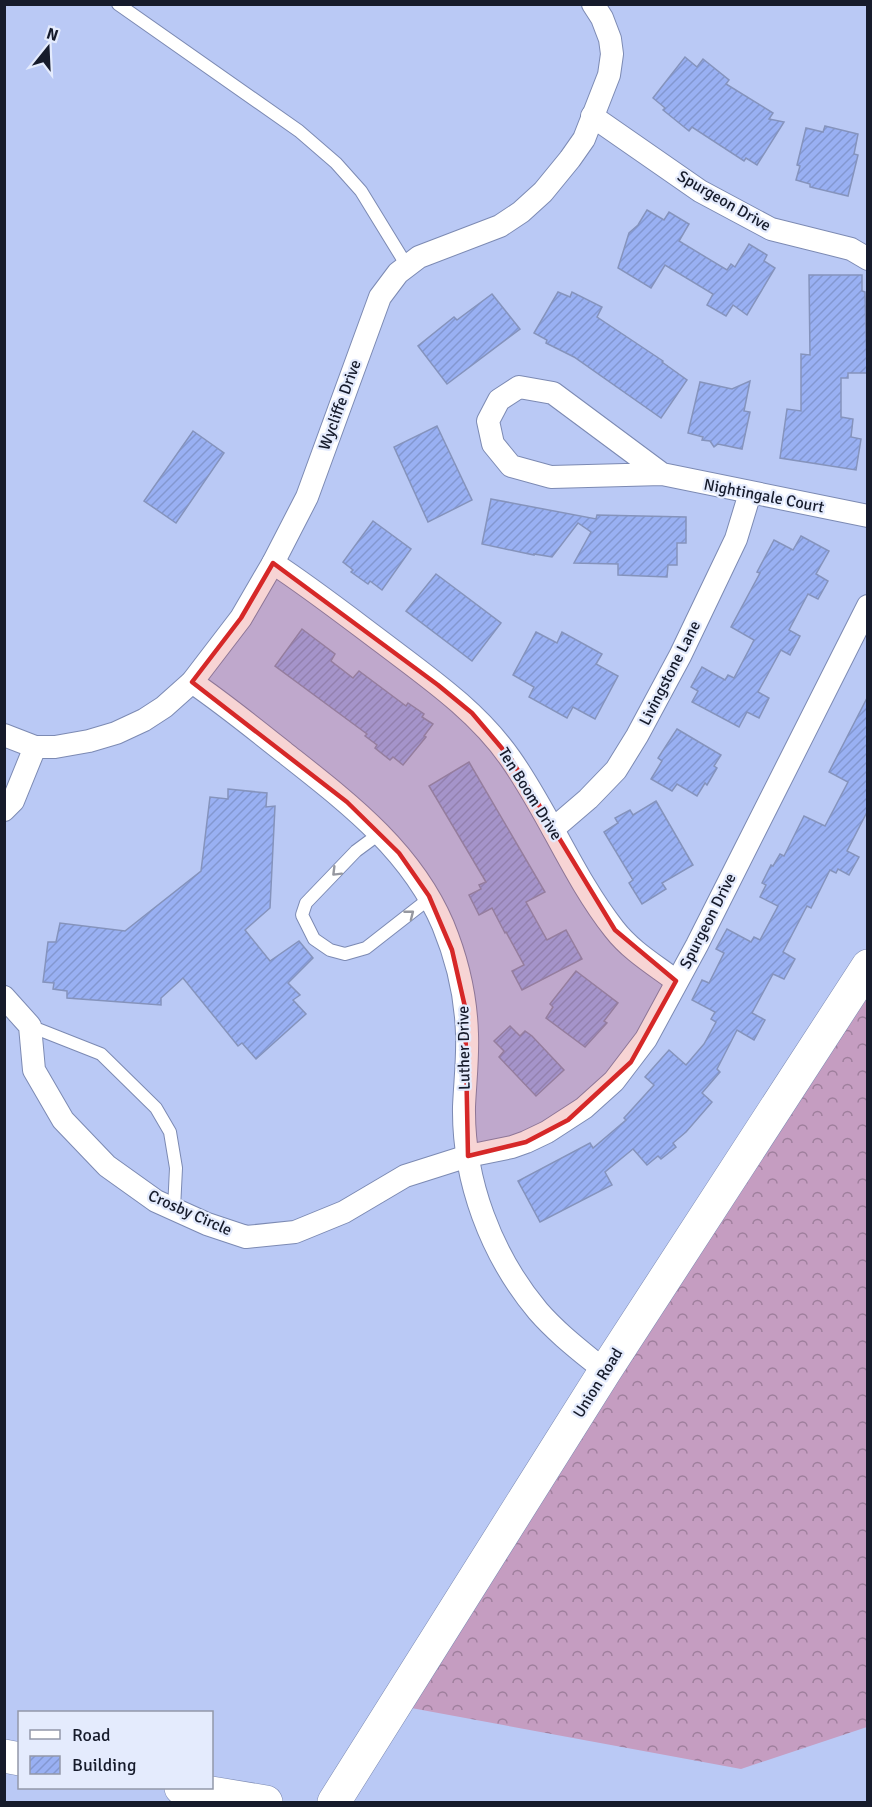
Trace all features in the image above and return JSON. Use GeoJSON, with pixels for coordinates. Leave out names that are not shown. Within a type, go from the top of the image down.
{"type":"FeatureCollection","features":[{"type":"Feature","properties":{"kind":"main road","name":"Union Road"},"geometry":{"type":"LineString","coordinates":[[334,1803],[605,1371],[867,966]]}},
{"type":"Feature","properties":{"kind":"main road"},"geometry":{"type":"LineString","coordinates":[[187,1789],[266,1803]]}},
{"type":"Feature","properties":{"kind":"street","name":"Wycliffe Drive"},"geometry":{"type":"LineString","coordinates":[[4,735],[35,747],[55,747],[89,741],[116,733],[144,720],[164,707],[192,682],[241,618],[273,563],[306,497],[380,297],[398,273],[419,256],[500,225],[520,212],[543,192],[584,139],[609,75],[612,54],[610,39],[602,18],[593,4]]}},
{"type":"Feature","properties":{"kind":"street","name":"Spurgeon Drive"},"geometry":{"type":"LineString","coordinates":[[592,116],[700,191],[771,229],[851,249],[867,259]]}},
{"type":"Feature","properties":{"kind":"street","name":"Nightingale Court"},"geometry":{"type":"LineString","coordinates":[[662,474],[553,393],[519,387],[499,400],[488,421],[493,444],[511,466],[551,477],[662,474],[867,516]]}},
{"type":"Feature","properties":{"kind":"street","name":"Livingstone Lane"},"geometry":{"type":"LineString","coordinates":[[553,829],[588,799],[616,770],[637,736],[680,656],[736,539],[750,493]]}},
{"type":"Feature","properties":{"kind":"street","name":"Ten Boom Drive"},"geometry":{"type":"LineString","coordinates":[[273,563],[300,580],[411,664],[472,714],[511,759],[592,897],[615,930],[633,949],[676,981]]}},
{"type":"Feature","properties":{"kind":"street","name":"Spurgeon Drive"},"geometry":{"type":"LineString","coordinates":[[468,1156],[512,1147],[547,1132],[584,1108],[614,1081],[630,1062],[646,1039],[697,945],[867,606]]}},
{"type":"Feature","properties":{"kind":"street","name":"Luther Drive"},"geometry":{"type":"LineString","coordinates":[[192,682],[347,802],[412,870],[430,898],[452,950],[465,1007],[467,1036],[464,1109],[468,1156],[478,1203],[491,1236],[516,1280],[539,1312],[561,1335],[605,1371]]}},
{"type":"Feature","properties":{"kind":"street"},"geometry":{"type":"LineString","coordinates":[[4,810],[13,801],[35,747]]}},
{"type":"Feature","properties":{"kind":"street"},"geometry":{"type":"LineString","coordinates":[[4,997],[30,1026]]}},
{"type":"Feature","properties":{"kind":"street","name":"Crosby Circle"},"geometry":{"type":"LineString","coordinates":[[30,1026],[34,1070],[63,1120],[107,1166],[156,1201],[207,1224],[246,1237],[295,1232],[344,1212],[405,1176],[468,1156]]}},
{"type":"Feature","properties":{"kind":"lane"},"geometry":{"type":"LineString","coordinates":[[118,4],[299,131],[336,163],[361,191],[406,266]]}},
{"type":"Feature","properties":{"kind":"lane"},"geometry":{"type":"LineString","coordinates":[[380,834],[357,851],[306,903],[302,915],[314,939],[330,950],[345,954],[366,948],[430,898]]}},
{"type":"Feature","properties":{"kind":"lane"},"geometry":{"type":"LineString","coordinates":[[30,1026],[101,1054],[156,1108],[170,1132],[172,1141],[176,1168],[174,1209]]}},
{"type":"Feature","properties":{"kind":"highlighted area"},"geometry":{"type":"Polygon","coordinates":[[[273,563],[438,685],[472,713],[511,759],[615,930],[676,981],[631,1062],[568,1120],[526,1142],[468,1156],[465,1007],[452,950],[429,896],[399,853],[347,802],[192,682],[241,618],[273,563]]]}},
{"type":"Feature","properties":{"kind":"green space"},"geometry":{"type":"Polygon","coordinates":[[[867,965],[867,1727],[741,1769],[395,1705],[867,965]]]}},
{"type":"Feature","properties":{"kind":"building"},"geometry":{"type":"Polygon","coordinates":[[[685,57],[697,67],[703,59],[729,80],[726,84],[773,113],[769,119],[784,122],[757,165],[746,158],[744,161],[692,127],[689,131],[663,110],[665,108],[653,98],[685,57]]]}},
{"type":"Feature","properties":{"kind":"building"},"geometry":{"type":"Polygon","coordinates":[[[825,126],[858,134],[854,154],[858,155],[848,196],[810,187],[810,184],[796,180],[800,166],[797,165],[806,128],[823,132],[825,126]]]}},
{"type":"Feature","properties":{"kind":"building"},"geometry":{"type":"Polygon","coordinates":[[[647,210],[664,220],[669,212],[689,224],[679,241],[727,270],[731,264],[735,267],[749,244],[767,255],[764,261],[775,268],[747,315],[733,305],[726,316],[707,305],[713,294],[665,265],[651,288],[618,268],[629,233],[638,225],[647,210]]]}},
{"type":"Feature","properties":{"kind":"building"},"geometry":{"type":"Polygon","coordinates":[[[809,275],[862,275],[862,291],[865,292],[867,373],[848,373],[848,378],[841,378],[841,417],[853,419],[851,437],[861,439],[856,470],[780,458],[787,409],[801,411],[801,354],[810,355],[809,275]]]}},
{"type":"Feature","properties":{"kind":"building"},"geometry":{"type":"Polygon","coordinates":[[[558,292],[570,297],[572,292],[602,307],[597,317],[663,361],[687,380],[661,418],[574,357],[546,343],[547,340],[534,333],[558,292]]]}},
{"type":"Feature","properties":{"kind":"building"},"geometry":{"type":"Polygon","coordinates":[[[492,294],[520,329],[447,384],[418,346],[454,317],[457,320],[492,294]]]}},
{"type":"Feature","properties":{"kind":"building"},"geometry":{"type":"Polygon","coordinates":[[[750,381],[744,411],[750,412],[742,449],[718,444],[714,447],[710,441],[702,440],[703,437],[688,433],[700,382],[732,389],[750,381]]]}},
{"type":"Feature","properties":{"kind":"building"},"geometry":{"type":"Polygon","coordinates":[[[437,426],[472,500],[428,522],[394,447],[437,426]]]}},
{"type":"Feature","properties":{"kind":"building"},"geometry":{"type":"Polygon","coordinates":[[[193,431],[224,453],[176,523],[144,501],[193,431]]]}},
{"type":"Feature","properties":{"kind":"building"},"geometry":{"type":"Polygon","coordinates":[[[491,499],[596,519],[597,515],[686,517],[686,543],[677,543],[677,565],[668,565],[667,577],[618,575],[618,564],[574,563],[591,532],[578,523],[552,557],[482,544],[491,499]]]}},
{"type":"Feature","properties":{"kind":"building"},"geometry":{"type":"Polygon","coordinates":[[[373,521],[411,549],[382,590],[370,581],[368,584],[351,572],[353,570],[343,562],[373,521]]]}},
{"type":"Feature","properties":{"kind":"building"},"geometry":{"type":"Polygon","coordinates":[[[801,536],[829,551],[816,574],[828,581],[818,599],[808,594],[789,630],[800,636],[790,655],[781,650],[758,692],[769,698],[759,718],[747,712],[739,727],[692,702],[698,691],[691,687],[702,667],[725,680],[728,675],[734,678],[754,640],[731,627],[760,573],[757,572],[774,540],[793,550],[801,536]]]}},
{"type":"Feature","properties":{"kind":"building"},"geometry":{"type":"Polygon","coordinates":[[[436,574],[501,623],[472,661],[406,611],[436,574]]]}},
{"type":"Feature","properties":{"kind":"building"},"geometry":{"type":"Polygon","coordinates":[[[302,629],[335,654],[331,661],[353,678],[359,671],[406,706],[408,703],[424,714],[422,717],[433,724],[424,736],[426,737],[403,765],[393,757],[390,760],[375,748],[377,745],[365,736],[367,734],[275,666],[302,629]]]}},
{"type":"Feature","properties":{"kind":"building"},"geometry":{"type":"Polygon","coordinates":[[[536,632],[557,643],[562,632],[602,654],[596,664],[618,676],[595,719],[573,707],[567,718],[529,697],[534,687],[513,675],[536,632]]]}},
{"type":"Feature","properties":{"kind":"building"},"geometry":{"type":"Polygon","coordinates":[[[867,698],[867,812],[847,851],[859,857],[849,875],[838,869],[836,873],[830,870],[811,908],[807,906],[783,952],[795,959],[784,979],[773,974],[752,1013],[765,1020],[754,1040],[737,1030],[717,1069],[720,1072],[702,1093],[712,1102],[686,1132],[673,1143],[676,1147],[661,1159],[658,1156],[647,1165],[633,1149],[605,1172],[612,1185],[540,1222],[518,1181],[590,1143],[593,1148],[626,1120],[624,1118],[654,1085],[645,1077],[669,1050],[686,1065],[704,1044],[716,1022],[711,1019],[715,1012],[692,1000],[702,980],[709,983],[724,953],[716,949],[727,929],[751,942],[754,937],[760,940],[778,906],[760,897],[766,885],[762,883],[771,865],[773,866],[780,854],[784,856],[804,816],[825,826],[848,782],[829,772],[867,698]]]}},
{"type":"Feature","properties":{"kind":"building"},"geometry":{"type":"Polygon","coordinates":[[[677,729],[721,755],[714,766],[717,768],[697,796],[677,784],[672,791],[651,779],[662,761],[658,758],[677,729]]]}},
{"type":"Feature","properties":{"kind":"building"},"geometry":{"type":"Polygon","coordinates":[[[469,762],[545,892],[526,902],[547,940],[566,930],[582,959],[522,990],[512,971],[524,965],[492,908],[479,915],[469,895],[481,889],[479,885],[486,882],[429,786],[469,762]]]}},
{"type":"Feature","properties":{"kind":"building"},"geometry":{"type":"Polygon","coordinates":[[[228,789],[267,793],[266,807],[275,806],[270,908],[245,930],[270,961],[299,941],[313,958],[288,983],[300,995],[293,1000],[306,1014],[256,1059],[242,1043],[238,1046],[183,978],[161,998],[161,1005],[67,998],[67,991],[53,989],[54,983],[43,982],[48,942],[56,942],[60,923],[125,931],[201,871],[210,797],[228,799],[228,789]]]}},
{"type":"Feature","properties":{"kind":"building"},"geometry":{"type":"Polygon","coordinates":[[[656,801],[693,865],[662,883],[666,889],[642,904],[629,883],[633,880],[604,832],[618,823],[615,818],[630,810],[633,815],[656,801]]]}},
{"type":"Feature","properties":{"kind":"building"},"geometry":{"type":"Polygon","coordinates":[[[576,971],[618,1003],[604,1021],[607,1023],[585,1047],[546,1018],[553,1007],[550,1004],[576,971]]]}},
{"type":"Feature","properties":{"kind":"building"},"geometry":{"type":"Polygon","coordinates":[[[510,1026],[520,1036],[525,1031],[532,1036],[564,1070],[536,1096],[499,1057],[504,1051],[494,1041],[510,1026]]]}}]}
